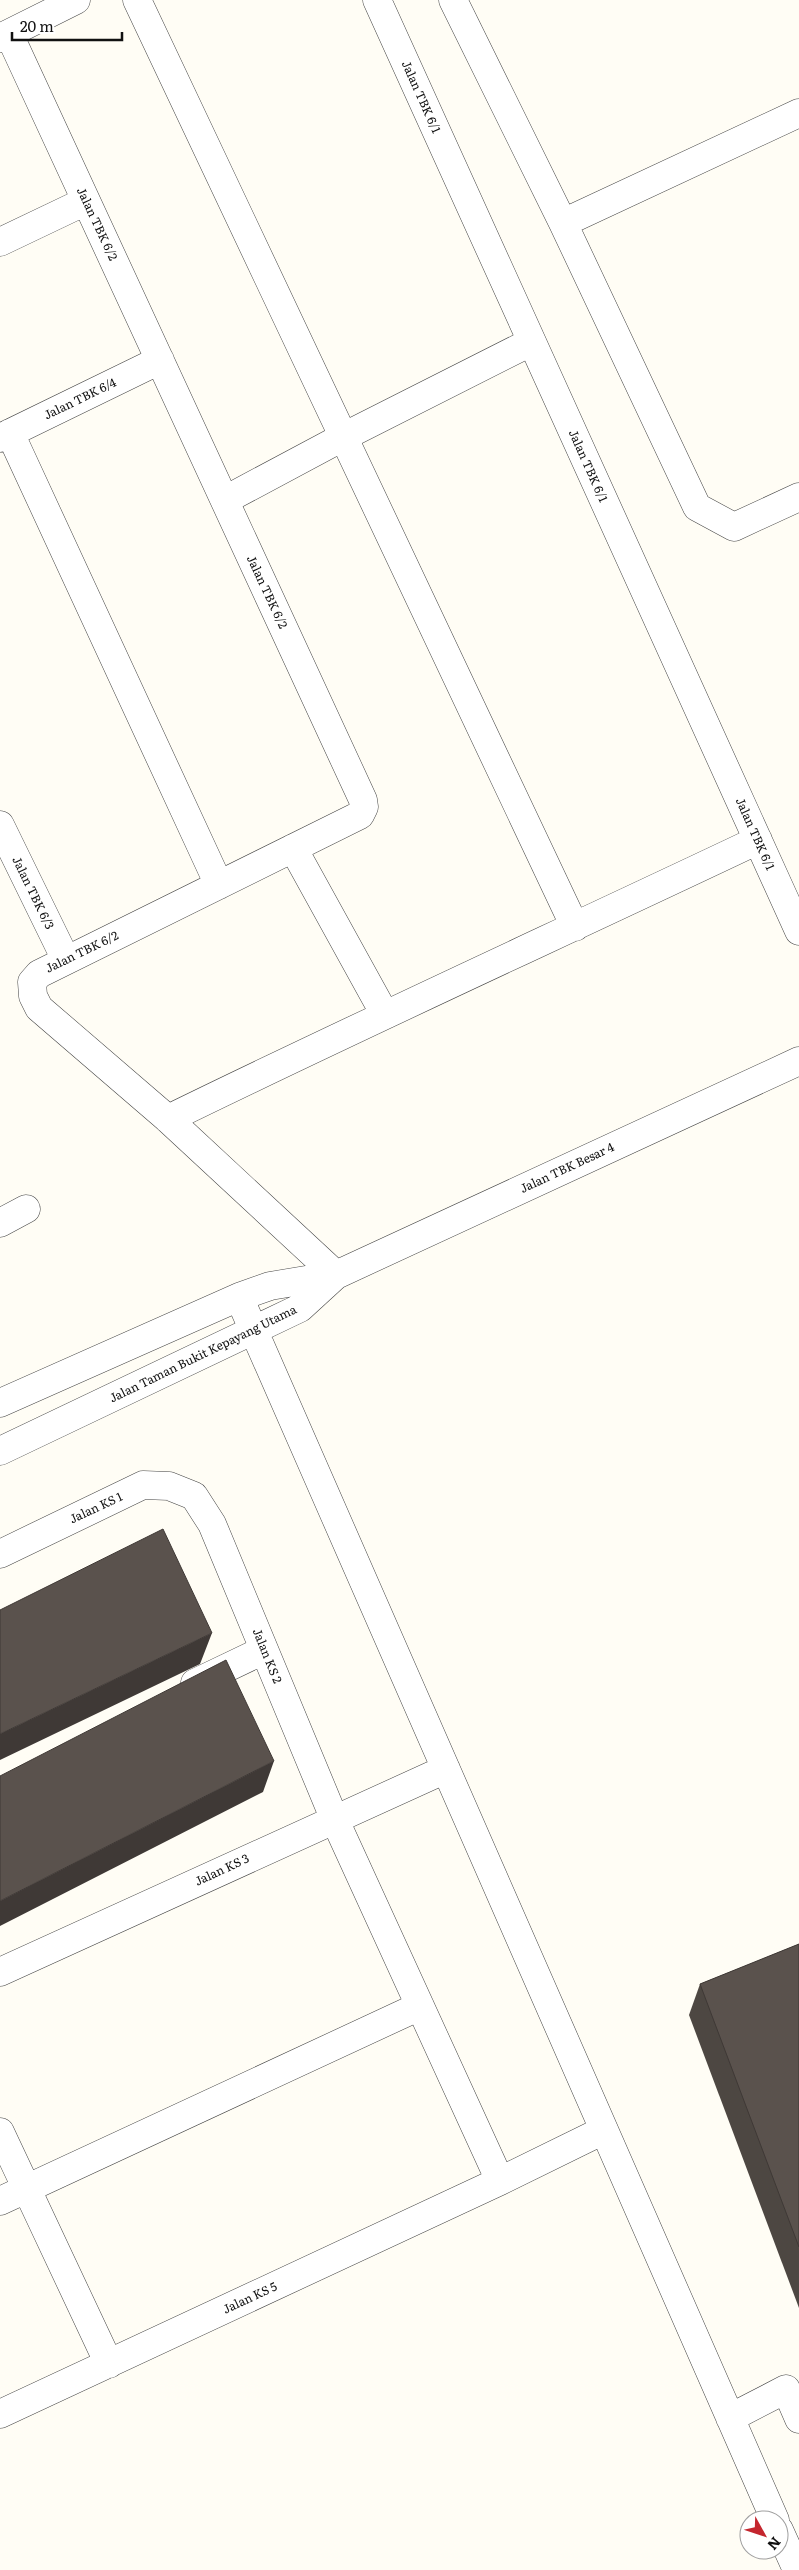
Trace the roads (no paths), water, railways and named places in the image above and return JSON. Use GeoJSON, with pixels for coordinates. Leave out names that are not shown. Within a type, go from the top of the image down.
{"type":"FeatureCollection","features":[{"type":"Feature","properties":{"kind":"street"},"geometry":{"type":"LineString","coordinates":[[5,36],[76,0]]}},
{"type":"Feature","properties":{"kind":"street"},"geometry":{"type":"LineString","coordinates":[[137,0],[575,927]]}},
{"type":"Feature","properties":{"kind":"street","name":"Jalan TBK 6/1"},"geometry":{"type":"LineString","coordinates":[[377,0],[799,931]]}},
{"type":"Feature","properties":{"kind":"street"},"geometry":{"type":"LineString","coordinates":[[453,0],[563,223],[697,507],[734,527],[799,497]]}},
{"type":"Feature","properties":{"kind":"street","name":"Jalan TBK 6/2"},"geometry":{"type":"LineString","coordinates":[[5,36],[86,201],[363,800],[364,807],[360,815],[66,960],[39,974],[32,982],[33,996],[39,1008],[168,1119]]}},
{"type":"Feature","properties":{"kind":"street"},"geometry":{"type":"LineString","coordinates":[[563,223],[799,113]]}},
{"type":"Feature","properties":{"kind":"street"},"geometry":{"type":"LineString","coordinates":[[0,242],[86,201]]}},
{"type":"Feature","properties":{"kind":"street"},"geometry":{"type":"LineString","coordinates":[[225,500],[343,437],[532,342]]}},
{"type":"Feature","properties":{"kind":"street","name":"Jalan TBK 6/4"},"geometry":{"type":"LineString","coordinates":[[5,435],[160,360]]}},
{"type":"Feature","properties":{"kind":"street"},"geometry":{"type":"LineString","coordinates":[[5,435],[219,885]]}},
{"type":"Feature","properties":{"kind":"street","name":"Jalan TBK 6/3"},"geometry":{"type":"LineString","coordinates":[[0,826],[66,960]]}},
{"type":"Feature","properties":{"kind":"street"},"geometry":{"type":"LineString","coordinates":[[336,1275],[168,1119],[384,1014],[575,927],[758,840]]}},
{"type":"Feature","properties":{"kind":"street"},"geometry":{"type":"LineString","coordinates":[[293,848],[384,1014]]}},
{"type":"Feature","properties":{"kind":"street","name":"Jalan TBK Besar 4"},"geometry":{"type":"LineString","coordinates":[[336,1275],[799,1061]]}},
{"type":"Feature","properties":{"kind":"street"},"geometry":{"type":"LineString","coordinates":[[0,1223],[26,1209]]}},
{"type":"Feature","properties":{"kind":"street"},"geometry":{"type":"LineString","coordinates":[[0,1404],[239,1297],[270,1286],[336,1275]]}},
{"type":"Feature","properties":{"kind":"street","name":"Jalan Taman Bukit Kepayang Utama"},"geometry":{"type":"LineString","coordinates":[[0,1451],[300,1308],[336,1275]]}},
{"type":"Feature","properties":{"kind":"street"},"geometry":{"type":"LineString","coordinates":[[239,1297],[771,2510]]}},
{"type":"Feature","properties":{"kind":"street","name":"Jalan KS 1"},"geometry":{"type":"LineString","coordinates":[[0,1554],[143,1485],[169,1486],[194,1496]]}},
{"type":"Feature","properties":{"kind":"street","name":"Jalan KS 2"},"geometry":{"type":"LineString","coordinates":[[194,1496],[212,1524],[334,1818],[500,2181]]}},
{"type":"Feature","properties":{"kind":"street"},"geometry":{"type":"LineString","coordinates":[[176,1692],[264,1650]]}},
{"type":"Feature","properties":{"kind":"street","name":"Jalan KS 3"},"geometry":{"type":"LineString","coordinates":[[0,1972],[334,1818],[446,1769]]}},
{"type":"Feature","properties":{"kind":"street"},"geometry":{"type":"LineString","coordinates":[[0,2202],[420,2006]]}},
{"type":"Feature","properties":{"kind":"street","name":"Jalan KS 5"},"geometry":{"type":"LineString","coordinates":[[0,2414],[500,2181],[604,2130]]}},
{"type":"Feature","properties":{"kind":"street"},"geometry":{"type":"LineString","coordinates":[[0,2132],[109,2364]]}},
{"type":"Feature","properties":{"kind":"street"},"geometry":{"type":"LineString","coordinates":[[730,2418],[786,2389],[799,2419]]}},
{"type":"Feature","properties":{"kind":"street"},"geometry":{"type":"LineString","coordinates":[[789,2552],[797,2570]]}}]}
